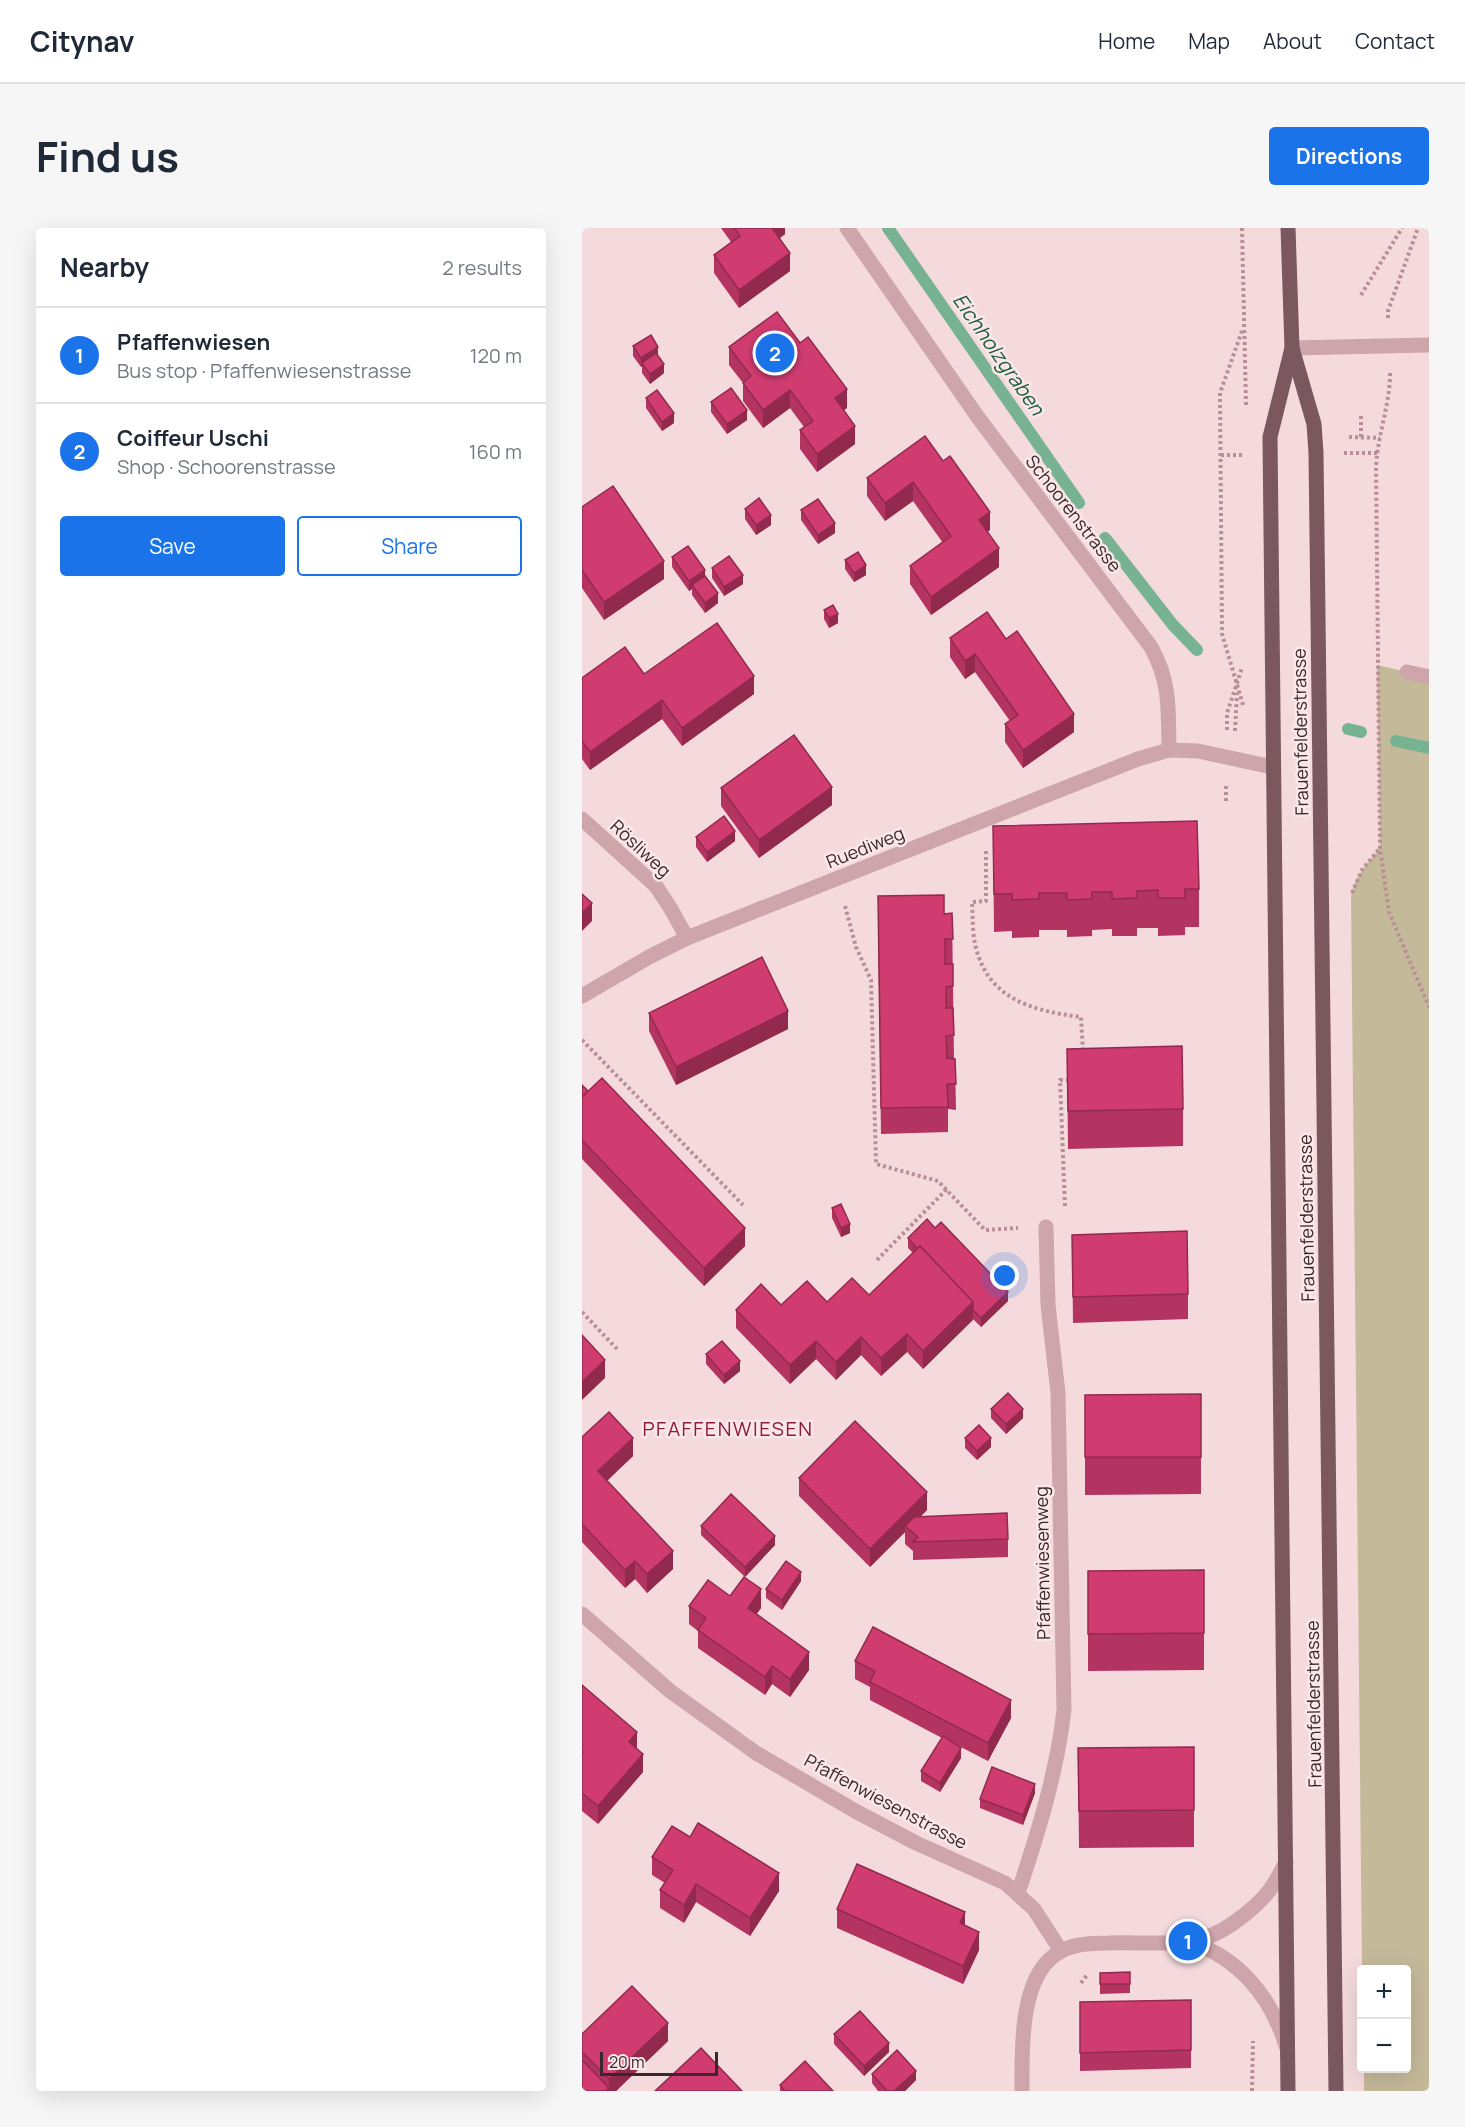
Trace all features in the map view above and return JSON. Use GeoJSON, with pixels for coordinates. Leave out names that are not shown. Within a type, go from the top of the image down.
{"type":"FeatureCollection","features":[{"type":"Feature","properties":{"kind":"main road","name":"Frauenfelderstrasse"},"geometry":{"type":"LineString","coordinates":[[1288,228],[1292,348],[1314,424],[1316,445],[1336,2091]]}},
{"type":"Feature","properties":{"kind":"main road","name":"Frauenfelderstrasse"},"geometry":{"type":"LineString","coordinates":[[1288,2091],[1269,437],[1292,348]]}},
{"type":"Feature","properties":{"kind":"street","name":"Schoorenstrasse"},"geometry":{"type":"LineString","coordinates":[[847,228],[977,416],[1151,646],[1165,675],[1168,690],[1169,750]]}},
{"type":"Feature","properties":{"kind":"street"},"geometry":{"type":"LineString","coordinates":[[1292,348],[1429,345]]}},
{"type":"Feature","properties":{"kind":"street"},"geometry":{"type":"LineString","coordinates":[[1407,672],[1429,677]]}},
{"type":"Feature","properties":{"kind":"street"},"geometry":{"type":"LineString","coordinates":[[1169,750],[1188,749],[1272,767]]}},
{"type":"Feature","properties":{"kind":"street","name":"Ruediweg"},"geometry":{"type":"LineString","coordinates":[[582,996],[687,938],[1138,759],[1169,750]]}},
{"type":"Feature","properties":{"kind":"street","name":"Rösliweg"},"geometry":{"type":"LineString","coordinates":[[582,819],[656,886],[687,938]]}},
{"type":"Feature","properties":{"kind":"street","name":"Pfaffenwiesenweg"},"geometry":{"type":"LineString","coordinates":[[1018,1893],[1055,1761],[1064,1710],[1058,1393],[1048,1305],[1046,1227]]}},
{"type":"Feature","properties":{"kind":"street","name":"Pfaffenwiesenstrasse"},"geometry":{"type":"LineString","coordinates":[[582,1614],[670,1691],[756,1753],[857,1812],[916,1843],[998,1879],[1018,1893],[1034,1909],[1061,1950]]}},
{"type":"Feature","properties":{"kind":"street"},"geometry":{"type":"LineString","coordinates":[[1022,2091],[1023,2042],[1029,2001],[1040,1972],[1061,1950],[1083,1943],[1188,1941],[1215,1934],[1237,1920],[1274,1884],[1286,1862]]}},
{"type":"Feature","properties":{"kind":"street"},"geometry":{"type":"LineString","coordinates":[[1188,1941],[1216,1951],[1257,1989],[1273,2012],[1288,2050]]}},
{"type":"Feature","properties":{"kind":"path"},"geometry":{"type":"LineString","coordinates":[[1242,228],[1246,415]]}},
{"type":"Feature","properties":{"kind":"path"},"geometry":{"type":"LineString","coordinates":[[1361,295],[1402,228]]}},
{"type":"Feature","properties":{"kind":"path"},"geometry":{"type":"LineString","coordinates":[[1388,311],[1418,228]]}},
{"type":"Feature","properties":{"kind":"path"},"geometry":{"type":"LineString","coordinates":[[1226,758],[1235,737],[1237,689],[1222,634],[1220,393],[1243,328]]}},
{"type":"Feature","properties":{"kind":"path"},"geometry":{"type":"LineString","coordinates":[[1390,391],[1376,468],[1380,848],[1389,912],[1429,1007]]}},
{"type":"Feature","properties":{"kind":"path"},"geometry":{"type":"LineString","coordinates":[[1361,416],[1361,437]]}},
{"type":"Feature","properties":{"kind":"path"},"geometry":{"type":"LineString","coordinates":[[1349,437],[1380,438]]}},
{"type":"Feature","properties":{"kind":"path"},"geometry":{"type":"LineString","coordinates":[[986,850],[986,901],[972,902],[973,935],[980,963],[994,982],[1017,1002],[1051,1013],[1081,1017],[1084,1059]]}},
{"type":"Feature","properties":{"kind":"path"},"geometry":{"type":"LineString","coordinates":[[845,906],[856,947],[871,980],[876,1164],[938,1181],[985,1230],[1065,1226],[1060,1080],[1077,1080]]}},
{"type":"Feature","properties":{"kind":"path"},"geometry":{"type":"LineString","coordinates":[[582,1040],[743,1205]]}},
{"type":"Feature","properties":{"kind":"path"},"geometry":{"type":"LineString","coordinates":[[877,1260],[947,1189]]}},
{"type":"Feature","properties":{"kind":"path"},"geometry":{"type":"LineString","coordinates":[[582,1312],[617,1349]]}},
{"type":"Feature","properties":{"kind":"path"},"geometry":{"type":"LineString","coordinates":[[1080,1983],[1087,1975]]}},
{"type":"Feature","properties":{"kind":"path"},"geometry":{"type":"LineString","coordinates":[[1252,2052],[1252,2091]]}},
{"type":"Feature","properties":{"kind":"shaded area"},"geometry":{"type":"Polygon","coordinates":[[[1377,665],[1429,677],[1429,2091],[1364,2091],[1364,2073],[1411,2073],[1411,1965],[1362,1965],[1351,897],[1358,877],[1380,848],[1377,665]]]}},
{"type":"Feature","properties":{"kind":"building"},"geometry":{"type":"Polygon","coordinates":[[[734,228],[772,228],[790,253],[739,290],[714,255],[740,236],[734,228]]]}},
{"type":"Feature","properties":{"kind":"building"},"geometry":{"type":"Polygon","coordinates":[[[777,312],[800,343],[808,337],[847,389],[835,398],[855,426],[817,454],[800,430],[813,421],[790,390],[763,410],[743,383],[751,376],[729,347],[777,312]]]}},
{"type":"Feature","properties":{"kind":"building"},"geometry":{"type":"Polygon","coordinates":[[[651,335],[658,347],[641,358],[633,346],[651,335]]]}},
{"type":"Feature","properties":{"kind":"building"},"geometry":{"type":"Polygon","coordinates":[[[656,353],[664,364],[650,374],[642,363],[656,353]]]}},
{"type":"Feature","properties":{"kind":"building"},"geometry":{"type":"Polygon","coordinates":[[[731,388],[747,410],[727,424],[711,402],[731,388]]]}},
{"type":"Feature","properties":{"kind":"building"},"geometry":{"type":"Polygon","coordinates":[[[657,390],[674,413],[662,422],[646,398],[657,390]]]}},
{"type":"Feature","properties":{"kind":"building"},"geometry":{"type":"Polygon","coordinates":[[[925,436],[943,461],[950,456],[990,512],[979,520],[999,548],[931,597],[910,566],[951,536],[913,482],[885,503],[867,478],[925,436]]]}},
{"type":"Feature","properties":{"kind":"building"},"geometry":{"type":"Polygon","coordinates":[[[613,486],[664,561],[604,602],[582,570],[582,507],[613,486]]]}},
{"type":"Feature","properties":{"kind":"building"},"geometry":{"type":"Polygon","coordinates":[[[759,498],[771,515],[756,525],[745,509],[759,498]]]}},
{"type":"Feature","properties":{"kind":"building"},"geometry":{"type":"Polygon","coordinates":[[[818,499],[835,523],[818,535],[801,510],[818,499]]]}},
{"type":"Feature","properties":{"kind":"building"},"geometry":{"type":"Polygon","coordinates":[[[688,546],[705,570],[689,581],[672,557],[688,546]]]}},
{"type":"Feature","properties":{"kind":"building"},"geometry":{"type":"Polygon","coordinates":[[[858,552],[866,565],[854,573],[845,560],[858,552]]]}},
{"type":"Feature","properties":{"kind":"building"},"geometry":{"type":"Polygon","coordinates":[[[729,556],[743,575],[724,587],[712,568],[729,556]]]}},
{"type":"Feature","properties":{"kind":"building"},"geometry":{"type":"Polygon","coordinates":[[[705,576],[718,593],[705,603],[692,585],[705,576]]]}},
{"type":"Feature","properties":{"kind":"building"},"geometry":{"type":"Polygon","coordinates":[[[833,605],[838,614],[829,618],[824,610],[833,605]]]}},
{"type":"Feature","properties":{"kind":"building"},"geometry":{"type":"Polygon","coordinates":[[[987,612],[1006,639],[1017,631],[1074,714],[1023,750],[1005,724],[1018,715],[975,654],[965,661],[950,638],[987,612]]]}},
{"type":"Feature","properties":{"kind":"building"},"geometry":{"type":"Polygon","coordinates":[[[717,623],[754,676],[682,728],[662,700],[590,752],[582,741],[582,678],[625,647],[644,674],[717,623]]]}},
{"type":"Feature","properties":{"kind":"building"},"geometry":{"type":"Polygon","coordinates":[[[794,735],[832,787],[759,840],[721,788],[794,735]]]}},
{"type":"Feature","properties":{"kind":"building"},"geometry":{"type":"Polygon","coordinates":[[[724,816],[735,831],[707,852],[696,837],[724,816]]]}},
{"type":"Feature","properties":{"kind":"building"},"geometry":{"type":"Polygon","coordinates":[[[1197,821],[1199,889],[1185,889],[1185,898],[1158,898],[1158,890],[1137,891],[1137,898],[1112,899],[1112,892],[1092,892],[1092,899],[1067,900],[1067,893],[1039,893],[1039,899],[1012,900],[1012,894],[994,894],[993,826],[1197,821]]]}},
{"type":"Feature","properties":{"kind":"building"},"geometry":{"type":"Polygon","coordinates":[[[582,894],[592,903],[582,913],[582,894]]]}},
{"type":"Feature","properties":{"kind":"building"},"geometry":{"type":"Polygon","coordinates":[[[944,895],[944,914],[952,913],[953,939],[945,939],[945,964],[953,964],[953,986],[946,987],[946,1008],[953,1008],[954,1035],[946,1036],[947,1058],[955,1059],[956,1084],[947,1084],[948,1107],[881,1108],[878,896],[944,895]]]}},
{"type":"Feature","properties":{"kind":"building"},"geometry":{"type":"Polygon","coordinates":[[[762,957],[788,1011],[676,1067],[649,1013],[762,957]]]}},
{"type":"Feature","properties":{"kind":"building"},"geometry":{"type":"Polygon","coordinates":[[[1182,1046],[1183,1109],[1068,1111],[1067,1049],[1182,1046]]]}},
{"type":"Feature","properties":{"kind":"building"},"geometry":{"type":"Polygon","coordinates":[[[602,1078],[745,1228],[704,1268],[582,1140],[582,1097],[602,1078]]]}},
{"type":"Feature","properties":{"kind":"building"},"geometry":{"type":"Polygon","coordinates":[[[582,1085],[588,1091],[582,1097],[582,1085]]]}},
{"type":"Feature","properties":{"kind":"building"},"geometry":{"type":"Polygon","coordinates":[[[841,1204],[850,1224],[841,1228],[832,1208],[841,1204]]]}},
{"type":"Feature","properties":{"kind":"building"},"geometry":{"type":"Polygon","coordinates":[[[927,1219],[935,1228],[941,1222],[1008,1292],[981,1318],[973,1310],[973,1302],[920,1246],[916,1250],[913,1248],[916,1247],[908,1238],[927,1219]]]}},
{"type":"Feature","properties":{"kind":"building"},"geometry":{"type":"Polygon","coordinates":[[[1187,1231],[1188,1294],[1073,1297],[1072,1235],[1187,1231]]]}},
{"type":"Feature","properties":{"kind":"building"},"geometry":{"type":"Polygon","coordinates":[[[920,1246],[973,1302],[923,1351],[907,1334],[881,1358],[861,1337],[836,1362],[816,1341],[790,1365],[736,1310],[761,1284],[781,1305],[807,1281],[827,1302],[852,1278],[869,1295],[920,1246]]]}},
{"type":"Feature","properties":{"kind":"building"},"geometry":{"type":"Polygon","coordinates":[[[582,1335],[605,1360],[582,1382],[582,1335]]]}},
{"type":"Feature","properties":{"kind":"building"},"geometry":{"type":"Polygon","coordinates":[[[722,1341],[740,1361],[724,1375],[706,1354],[722,1341]]]}},
{"type":"Feature","properties":{"kind":"building"},"geometry":{"type":"Polygon","coordinates":[[[1008,1393],[1023,1409],[1006,1424],[991,1409],[1008,1393]]]}},
{"type":"Feature","properties":{"kind":"building"},"geometry":{"type":"Polygon","coordinates":[[[1201,1394],[1201,1457],[1085,1457],[1085,1395],[1201,1394]]]}},
{"type":"Feature","properties":{"kind":"building"},"geometry":{"type":"Polygon","coordinates":[[[609,1412],[633,1438],[598,1471],[673,1551],[647,1574],[635,1561],[625,1570],[582,1524],[582,1437],[609,1412]]]}},
{"type":"Feature","properties":{"kind":"building"},"geometry":{"type":"Polygon","coordinates":[[[855,1421],[927,1492],[870,1549],[799,1478],[855,1421]]]}},
{"type":"Feature","properties":{"kind":"building"},"geometry":{"type":"Polygon","coordinates":[[[979,1425],[991,1438],[977,1451],[965,1438],[979,1425]]]}},
{"type":"Feature","properties":{"kind":"building"},"geometry":{"type":"Polygon","coordinates":[[[731,1494],[775,1536],[745,1567],[701,1526],[731,1494]]]}},
{"type":"Feature","properties":{"kind":"building"},"geometry":{"type":"Polygon","coordinates":[[[1007,1513],[1008,1539],[913,1542],[918,1537],[905,1526],[914,1517],[1007,1513]]]}},
{"type":"Feature","properties":{"kind":"building"},"geometry":{"type":"Polygon","coordinates":[[[786,1561],[801,1572],[782,1600],[766,1589],[786,1561]]]}},
{"type":"Feature","properties":{"kind":"building"},"geometry":{"type":"Polygon","coordinates":[[[1204,1570],[1204,1633],[1088,1634],[1088,1571],[1204,1570]]]}},
{"type":"Feature","properties":{"kind":"building"},"geometry":{"type":"Polygon","coordinates":[[[744,1577],[761,1589],[748,1608],[809,1652],[790,1679],[772,1666],[765,1677],[698,1630],[706,1618],[689,1606],[708,1580],[730,1596],[744,1577]]]}},
{"type":"Feature","properties":{"kind":"building"},"geometry":{"type":"Polygon","coordinates":[[[873,1627],[1011,1700],[988,1743],[870,1682],[875,1671],[855,1661],[873,1627]]]}},
{"type":"Feature","properties":{"kind":"building"},"geometry":{"type":"Polygon","coordinates":[[[582,1685],[637,1732],[629,1742],[643,1754],[598,1806],[582,1793],[582,1685]]]}},
{"type":"Feature","properties":{"kind":"building"},"geometry":{"type":"Polygon","coordinates":[[[943,1736],[961,1748],[940,1783],[921,1771],[943,1736]]]}},
{"type":"Feature","properties":{"kind":"building"},"geometry":{"type":"Polygon","coordinates":[[[1194,1747],[1194,1810],[1079,1811],[1078,1748],[1194,1747]]]}},
{"type":"Feature","properties":{"kind":"building"},"geometry":{"type":"Polygon","coordinates":[[[992,1767],[1035,1784],[1023,1815],[980,1799],[992,1767]]]}},
{"type":"Feature","properties":{"kind":"building"},"geometry":{"type":"Polygon","coordinates":[[[698,1823],[779,1873],[750,1918],[696,1884],[684,1905],[660,1890],[673,1870],[652,1857],[672,1826],[690,1837],[698,1823]]]}},
{"type":"Feature","properties":{"kind":"building"},"geometry":{"type":"Polygon","coordinates":[[[857,1864],[965,1912],[960,1923],[979,1932],[963,1966],[837,1909],[857,1864]]]}},
{"type":"Feature","properties":{"kind":"building"},"geometry":{"type":"Polygon","coordinates":[[[1130,1972],[1130,1984],[1100,1984],[1100,1973],[1130,1972]]]}},
{"type":"Feature","properties":{"kind":"building"},"geometry":{"type":"Polygon","coordinates":[[[632,1986],[668,2023],[609,2079],[582,2052],[582,2034],[632,1986]]]}},
{"type":"Feature","properties":{"kind":"building"},"geometry":{"type":"Polygon","coordinates":[[[1191,2000],[1191,2050],[1080,2053],[1080,2002],[1191,2000]]]}},
{"type":"Feature","properties":{"kind":"building"},"geometry":{"type":"Polygon","coordinates":[[[860,2011],[889,2043],[864,2066],[834,2034],[860,2011]]]}},
{"type":"Feature","properties":{"kind":"building"},"geometry":{"type":"Polygon","coordinates":[[[701,2048],[742,2091],[655,2091],[701,2048]]]}},
{"type":"Feature","properties":{"kind":"building"},"geometry":{"type":"Polygon","coordinates":[[[897,2050],[916,2071],[894,2091],[887,2091],[872,2074],[897,2050]]]}},
{"type":"Feature","properties":{"kind":"building"},"geometry":{"type":"Polygon","coordinates":[[[582,2060],[609,2088],[605,2091],[582,2091],[582,2060]]]}},
{"type":"Feature","properties":{"kind":"building"},"geometry":{"type":"Polygon","coordinates":[[[805,2061],[833,2091],[785,2091],[780,2085],[805,2061]]]}},
{"type":"Feature","properties":{"kind":"waterway","name":"Eichholzgraben"},"geometry":{"type":"LineString","coordinates":[[888,228],[1079,503]]}},
{"type":"Feature","properties":{"kind":"waterway","name":"Eichholzgraben"},"geometry":{"type":"LineString","coordinates":[[1105,538],[1173,625],[1197,650]]}},
{"type":"Feature","properties":{"kind":"waterway","name":"Eichholzgraben"},"geometry":{"type":"LineString","coordinates":[[1348,729],[1361,732]]}},
{"type":"Feature","properties":{"kind":"waterway","name":"Eichholzgraben"},"geometry":{"type":"LineString","coordinates":[[1396,741],[1429,748]]}},
{"type":"Feature","properties":{"kind":"place","name":"Coiffeur Uschi"},"geometry":{"type":"Point","coordinates":[775,353]}},
{"type":"Feature","properties":{"kind":"place","name":"Pfaffenwiesen"},"geometry":{"type":"Point","coordinates":[1188,1941]}},
{"type":"Feature","properties":{"kind":"district","name":"PFAFFENWIESEN"},"geometry":{"type":"Point","coordinates":[728,1428]}}]}
